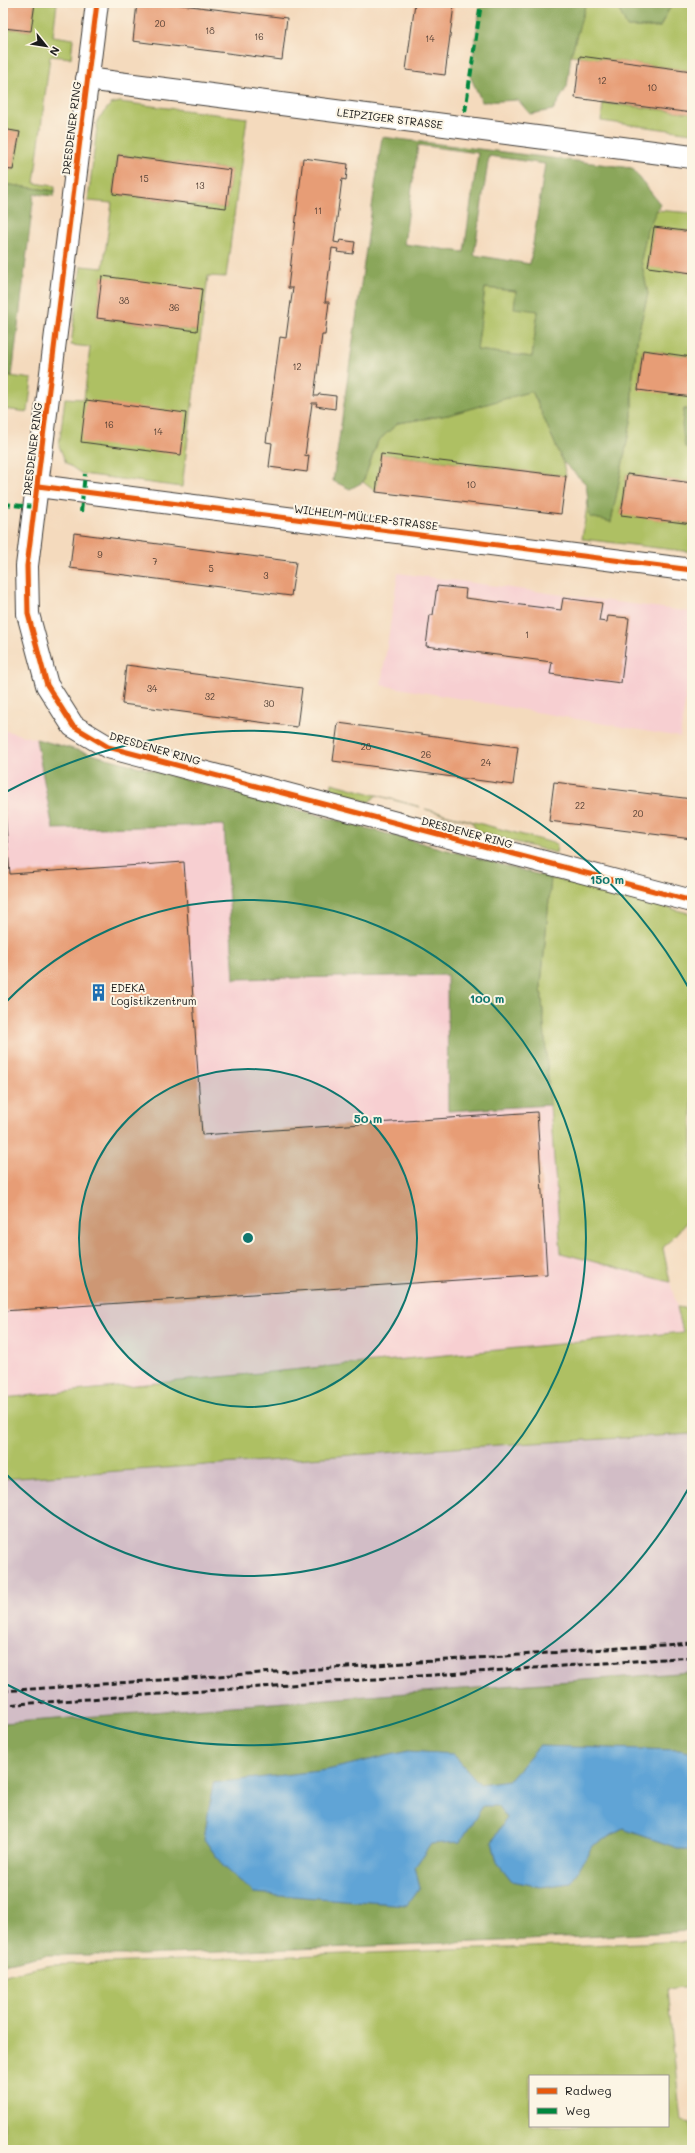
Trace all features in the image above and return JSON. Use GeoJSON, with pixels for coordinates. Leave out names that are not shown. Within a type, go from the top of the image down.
{"type":"FeatureCollection","features":[{"type":"Feature","properties":{"kind":"street","name":"DRESDENER RING"},"geometry":{"type":"LineString","coordinates":[[97,3],[27,566],[28,614],[47,685],[73,726],[108,747],[692,901]]}},
{"type":"Feature","properties":{"kind":"street","name":"LEIPZIGER STRASSE"},"geometry":{"type":"LineString","coordinates":[[87,80],[692,157]]}},
{"type":"Feature","properties":{"kind":"street","name":"WILHELM-MÜLLER-STRASSE"},"geometry":{"type":"LineString","coordinates":[[38,486],[692,570]]}},
{"type":"Feature","properties":{"kind":"shaded area"},"geometry":{"type":"Polygon","coordinates":[[[398,573],[692,612],[692,654],[680,737],[381,685],[398,573]]]}},
{"type":"Feature","properties":{"kind":"shaded area"},"geometry":{"type":"Polygon","coordinates":[[[3,730],[36,739],[53,829],[224,825],[234,979],[447,975],[448,1110],[550,1105],[561,1253],[670,1282],[684,1332],[3,1398],[3,730]]]}},
{"type":"Feature","properties":{"kind":"shaded area"},"geometry":{"type":"Polygon","coordinates":[[[692,1434],[692,1672],[3,1723],[3,1479],[498,1445],[692,1434]]]}},
{"type":"Feature","properties":{"kind":"green space"},"geometry":{"type":"Polygon","coordinates":[[[35,3],[57,3],[53,36],[73,39],[71,58],[50,56],[34,183],[55,186],[55,191],[3,184],[3,169],[13,170],[20,132],[3,129],[3,28],[30,31],[35,3]]]}},
{"type":"Feature","properties":{"kind":"green space"},"geometry":{"type":"Polygon","coordinates":[[[481,3],[586,3],[571,55],[567,87],[553,110],[530,114],[518,100],[482,102],[470,76],[481,3]]]}},
{"type":"Feature","properties":{"kind":"green space"},"geometry":{"type":"Polygon","coordinates":[[[586,3],[616,3],[628,27],[660,27],[672,3],[692,3],[692,71],[571,55],[586,3]]]}},
{"type":"Feature","properties":{"kind":"green space"},"geometry":{"type":"Polygon","coordinates":[[[616,3],[672,3],[660,27],[627,27],[616,3]]]}},
{"type":"Feature","properties":{"kind":"green space"},"geometry":{"type":"Polygon","coordinates":[[[120,102],[247,118],[226,277],[208,276],[182,487],[82,474],[66,463],[59,446],[65,398],[84,399],[90,347],[71,345],[81,266],[103,268],[112,203],[88,201],[98,119],[111,104],[120,102]],[[118,155],[113,194],[226,208],[231,170],[118,155]],[[102,276],[97,318],[196,331],[102,276]]]}},
{"type":"Feature","properties":{"kind":"green space"},"geometry":{"type":"Polygon","coordinates":[[[603,103],[692,113],[692,133],[601,121],[603,103]]]}},
{"type":"Feature","properties":{"kind":"green space"},"geometry":{"type":"Polygon","coordinates":[[[382,137],[632,168],[660,204],[647,230],[641,260],[648,294],[638,334],[632,383],[632,417],[611,522],[590,517],[586,484],[563,462],[532,391],[448,415],[398,423],[378,441],[363,482],[350,489],[333,481],[382,137]],[[418,145],[404,244],[464,252],[478,153],[418,145]],[[489,156],[474,255],[530,264],[545,164],[489,156]],[[485,288],[477,350],[532,357],[538,311],[514,308],[516,291],[485,288]]]}},
{"type":"Feature","properties":{"kind":"green space"},"geometry":{"type":"Polygon","coordinates":[[[3,184],[55,191],[54,196],[34,194],[12,376],[3,375],[3,184]]]}},
{"type":"Feature","properties":{"kind":"green space"},"geometry":{"type":"Polygon","coordinates":[[[656,210],[692,213],[692,232],[654,227],[648,266],[692,273],[692,357],[643,350],[638,389],[692,397],[692,410],[684,409],[685,447],[692,448],[692,483],[627,474],[621,514],[692,524],[692,552],[582,539],[588,499],[590,517],[611,521],[632,417],[632,383],[638,334],[648,294],[641,260],[647,230],[656,210]]]}},
{"type":"Feature","properties":{"kind":"green space"},"geometry":{"type":"Polygon","coordinates":[[[485,288],[516,291],[538,311],[532,357],[477,350],[485,288]]]}},
{"type":"Feature","properties":{"kind":"green space"},"geometry":{"type":"Polygon","coordinates":[[[3,375],[32,379],[28,412],[3,409],[3,375]]]}},
{"type":"Feature","properties":{"kind":"green space"},"geometry":{"type":"Polygon","coordinates":[[[532,391],[563,462],[566,476],[381,454],[376,492],[363,482],[378,441],[398,423],[448,415],[532,391]]]}},
{"type":"Feature","properties":{"kind":"green space"},"geometry":{"type":"Polygon","coordinates":[[[684,409],[692,410],[692,448],[685,447],[682,425],[684,409]]]}},
{"type":"Feature","properties":{"kind":"green space"},"geometry":{"type":"Polygon","coordinates":[[[36,739],[551,878],[541,985],[550,1105],[448,1111],[447,975],[234,979],[224,825],[53,829],[36,739]]]}},
{"type":"Feature","properties":{"kind":"green space"},"geometry":{"type":"Polygon","coordinates":[[[332,783],[377,795],[369,802],[331,792],[332,783]]]}},
{"type":"Feature","properties":{"kind":"green space"},"geometry":{"type":"Polygon","coordinates":[[[471,821],[557,844],[556,853],[478,832],[471,821]]]}},
{"type":"Feature","properties":{"kind":"green space"},"geometry":{"type":"Polygon","coordinates":[[[551,878],[692,914],[692,1216],[663,1248],[670,1282],[561,1253],[541,985],[551,878]]]}},
{"type":"Feature","properties":{"kind":"green space"},"geometry":{"type":"Polygon","coordinates":[[[677,1307],[692,1309],[692,1434],[498,1445],[3,1479],[3,1398],[683,1332],[677,1307]]]}},
{"type":"Feature","properties":{"kind":"green space"},"geometry":{"type":"Polygon","coordinates":[[[692,1672],[692,1931],[527,1940],[143,1955],[46,1955],[3,1964],[3,1723],[692,1672]]]}},
{"type":"Feature","properties":{"kind":"green space"},"geometry":{"type":"Polygon","coordinates":[[[692,1941],[692,1986],[667,1989],[681,2121],[691,2123],[692,2150],[3,2150],[3,1976],[52,1965],[692,1941]]]}},
{"type":"Feature","properties":{"kind":"water"},"geometry":{"type":"Polygon","coordinates":[[[539,1746],[680,1750],[692,1753],[692,1853],[623,1829],[592,1846],[571,1883],[541,1887],[512,1881],[497,1862],[492,1842],[506,1818],[497,1806],[483,1806],[460,1842],[431,1844],[415,1867],[420,1887],[407,1905],[254,1893],[223,1866],[204,1839],[213,1783],[327,1770],[408,1751],[453,1754],[480,1784],[509,1780],[539,1746]]]}},
{"type":"Feature","properties":{"kind":"building"},"geometry":{"type":"Polygon","coordinates":[[[3,3],[35,3],[31,31],[3,28],[3,3]]]}},
{"type":"Feature","properties":{"kind":"building"},"geometry":{"type":"Polygon","coordinates":[[[137,3],[166,3],[287,18],[282,60],[133,41],[137,3]]]}},
{"type":"Feature","properties":{"kind":"building"},"geometry":{"type":"Polygon","coordinates":[[[415,3],[460,3],[460,6],[454,5],[445,75],[406,70],[415,3]]]}},
{"type":"Feature","properties":{"kind":"building"},"geometry":{"type":"Polygon","coordinates":[[[580,56],[692,71],[692,113],[575,98],[580,56]]]}},
{"type":"Feature","properties":{"kind":"building"},"geometry":{"type":"Polygon","coordinates":[[[3,129],[20,132],[13,170],[3,169],[3,129]]]}},
{"type":"Feature","properties":{"kind":"building"},"geometry":{"type":"Polygon","coordinates":[[[118,155],[231,170],[226,208],[113,194],[118,155]]]}},
{"type":"Feature","properties":{"kind":"building"},"geometry":{"type":"Polygon","coordinates":[[[303,158],[348,164],[346,180],[342,179],[334,242],[339,243],[340,240],[355,242],[353,254],[337,252],[338,249],[332,248],[325,302],[329,302],[325,335],[322,335],[314,396],[318,396],[319,394],[336,396],[335,409],[316,406],[317,403],[312,403],[305,456],[309,455],[307,472],[269,467],[272,443],[266,442],[280,337],[286,338],[293,288],[288,288],[303,158]]]}},
{"type":"Feature","properties":{"kind":"building"},"geometry":{"type":"Polygon","coordinates":[[[654,227],[692,232],[692,273],[648,267],[654,227]]]}},
{"type":"Feature","properties":{"kind":"building"},"geometry":{"type":"Polygon","coordinates":[[[102,276],[202,289],[197,331],[97,318],[102,276]]]}},
{"type":"Feature","properties":{"kind":"building"},"geometry":{"type":"Polygon","coordinates":[[[643,350],[692,357],[692,397],[638,390],[643,350]]]}},
{"type":"Feature","properties":{"kind":"building"},"geometry":{"type":"Polygon","coordinates":[[[86,400],[186,413],[181,455],[81,442],[86,400]]]}},
{"type":"Feature","properties":{"kind":"building"},"geometry":{"type":"Polygon","coordinates":[[[381,454],[566,476],[561,514],[376,492],[381,454]]]}},
{"type":"Feature","properties":{"kind":"building"},"geometry":{"type":"Polygon","coordinates":[[[627,474],[692,483],[692,524],[621,515],[627,474]]]}},
{"type":"Feature","properties":{"kind":"building"},"geometry":{"type":"Polygon","coordinates":[[[74,533],[296,562],[291,596],[70,568],[74,533]]]}},
{"type":"Feature","properties":{"kind":"building"},"geometry":{"type":"Polygon","coordinates":[[[437,586],[466,589],[465,598],[561,610],[563,598],[602,603],[599,621],[607,622],[608,616],[629,618],[621,683],[550,674],[552,662],[426,646],[430,615],[433,615],[437,586]]]}},
{"type":"Feature","properties":{"kind":"building"},"geometry":{"type":"Polygon","coordinates":[[[126,665],[302,688],[297,727],[122,704],[126,665]]]}},
{"type":"Feature","properties":{"kind":"building"},"geometry":{"type":"Polygon","coordinates":[[[338,723],[518,747],[513,785],[333,761],[338,723]]]}},
{"type":"Feature","properties":{"kind":"building"},"geometry":{"type":"Polygon","coordinates":[[[554,782],[692,799],[692,839],[549,821],[554,782]]]}},
{"type":"Feature","properties":{"kind":"building","name":"EDEKA Logistikzentrum"},"geometry":{"type":"Polygon","coordinates":[[[3,788],[10,874],[184,862],[202,1135],[537,1112],[547,1274],[3,1311],[3,788]]]}},
{"type":"Feature","properties":{"kind":"railway"},"geometry":{"type":"LineString","coordinates":[[3,1691],[692,1643]]}},
{"type":"Feature","properties":{"kind":"railway"},"geometry":{"type":"LineString","coordinates":[[3,1705],[692,1657]]}},
{"type":"Feature","properties":{"kind":"marked path"},"geometry":{"type":"LineString","coordinates":[[465,112],[481,3]]}},
{"type":"Feature","properties":{"kind":"marked path"},"geometry":{"type":"LineString","coordinates":[[81,512],[85,474]]}},
{"type":"Feature","properties":{"kind":"marked path"},"geometry":{"type":"LineString","coordinates":[[3,504],[34,507]]}},
{"type":"Feature","properties":{"kind":"cycle path"},"geometry":{"type":"LineString","coordinates":[[97,3],[27,566],[28,614],[47,685],[73,726],[108,747],[692,901]]}},
{"type":"Feature","properties":{"kind":"cycle path"},"geometry":{"type":"LineString","coordinates":[[38,486],[692,570]]}},
{"type":"Feature","properties":{"kind":"place","name":"EDEKA Logistikzentrum"},"geometry":{"type":"Point","coordinates":[98,993]}}]}
